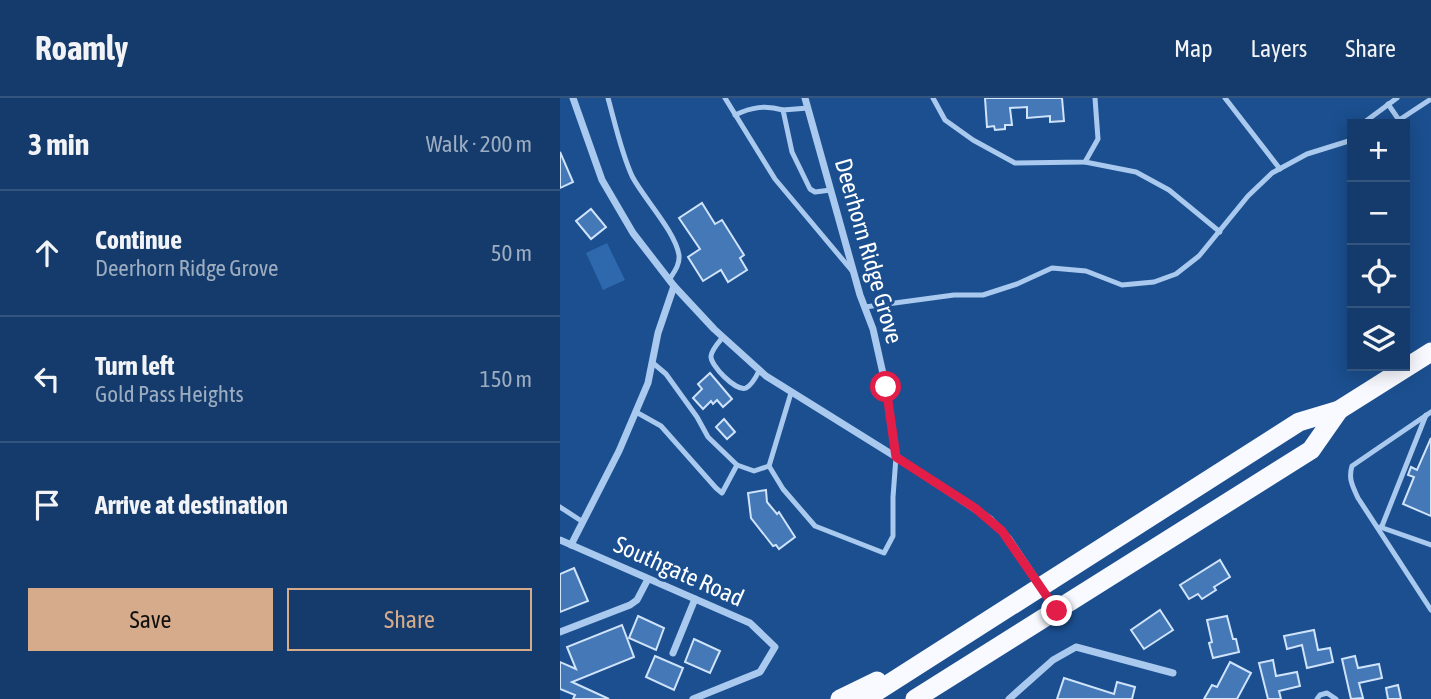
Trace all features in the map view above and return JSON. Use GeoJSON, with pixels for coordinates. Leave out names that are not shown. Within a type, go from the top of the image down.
{"type":"FeatureCollection","features":[{"type":"Feature","properties":{"kind":"highway"},"geometry":{"type":"LineString","coordinates":[[865,699],[1299,422],[1339,410],[1431,352]]}},
{"type":"Feature","properties":{"kind":"highway"},"geometry":{"type":"LineString","coordinates":[[915,699],[1311,450],[1339,410]]}},
{"type":"Feature","properties":{"kind":"highway"},"geometry":{"type":"LineString","coordinates":[[933,699],[1038,623]]}},
{"type":"Feature","properties":{"kind":"highway"},"geometry":{"type":"LineString","coordinates":[[840,699],[959,639]]}},
{"type":"Feature","properties":{"kind":"street"},"geometry":{"type":"LineString","coordinates":[[572,98],[602,180],[633,233],[671,283],[759,371],[990,519],[1008,538],[1057,611]]}},
{"type":"Feature","properties":{"kind":"street","name":"Deerhorn Ridge Grove"},"geometry":{"type":"LineString","coordinates":[[805,98],[873,330],[886,387],[896,457]]}},
{"type":"Feature","properties":{"kind":"street"},"geometry":{"type":"LineString","coordinates":[[571,545],[620,451],[636,412],[653,363],[671,283]]}},
{"type":"Feature","properties":{"kind":"street","name":"Southgate Road"},"geometry":{"type":"LineString","coordinates":[[560,540],[750,623],[775,648],[760,671],[693,699]]}},
{"type":"Feature","properties":{"kind":"street"},"geometry":{"type":"LineString","coordinates":[[560,632],[630,605],[637,600],[648,579]]}},
{"type":"Feature","properties":{"kind":"street"},"geometry":{"type":"LineString","coordinates":[[673,653],[695,599]]}},
{"type":"Feature","properties":{"kind":"street"},"geometry":{"type":"LineString","coordinates":[[1010,699],[1053,660],[1076,648],[1173,673]]}},
{"type":"Feature","properties":{"kind":"lane"},"geometry":{"type":"LineString","coordinates":[[608,98],[631,173],[679,255],[671,283]]}},
{"type":"Feature","properties":{"kind":"lane"},"geometry":{"type":"LineString","coordinates":[[725,98],[775,179],[855,274]]}},
{"type":"Feature","properties":{"kind":"lane"},"geometry":{"type":"LineString","coordinates":[[933,98],[945,120],[972,140],[1015,163],[1084,162],[1136,172],[1169,190],[1220,232]]}},
{"type":"Feature","properties":{"kind":"lane"},"geometry":{"type":"LineString","coordinates":[[1084,162],[1098,139],[1095,98]]}},
{"type":"Feature","properties":{"kind":"lane"},"geometry":{"type":"LineString","coordinates":[[1224,98],[1280,169]]}},
{"type":"Feature","properties":{"kind":"lane"},"geometry":{"type":"LineString","coordinates":[[1371,119],[1397,98]]}},
{"type":"Feature","properties":{"kind":"lane"},"geometry":{"type":"LineString","coordinates":[[1401,119],[1431,99]]}},
{"type":"Feature","properties":{"kind":"lane"},"geometry":{"type":"LineString","coordinates":[[1388,104],[1395,119]]}},
{"type":"Feature","properties":{"kind":"lane"},"geometry":{"type":"LineString","coordinates":[[735,114],[752,107],[783,110],[808,108]]}},
{"type":"Feature","properties":{"kind":"lane"},"geometry":{"type":"LineString","coordinates":[[783,110],[792,152],[810,189],[815,192],[831,190]]}},
{"type":"Feature","properties":{"kind":"lane"},"geometry":{"type":"LineString","coordinates":[[865,307],[954,295],[983,295],[1017,284],[1052,268],[1086,271],[1122,285],[1154,282],[1176,274],[1199,256],[1248,196],[1272,173],[1307,154],[1347,142]]}},
{"type":"Feature","properties":{"kind":"lane"},"geometry":{"type":"LineString","coordinates":[[723,337],[714,348],[712,362],[733,386],[738,389],[745,388],[752,383],[759,371]]}},
{"type":"Feature","properties":{"kind":"lane"},"geometry":{"type":"LineString","coordinates":[[653,363],[666,374],[708,437],[737,465],[754,471],[769,466]]}},
{"type":"Feature","properties":{"kind":"lane"},"geometry":{"type":"LineString","coordinates":[[791,393],[769,466],[783,489],[815,526],[884,553],[893,536],[896,457]]}},
{"type":"Feature","properties":{"kind":"lane"},"geometry":{"type":"LineString","coordinates":[[636,412],[661,426],[722,493],[737,465]]}},
{"type":"Feature","properties":{"kind":"lane"},"geometry":{"type":"LineString","coordinates":[[1380,527],[1429,413]]}},
{"type":"Feature","properties":{"kind":"lane"},"geometry":{"type":"LineString","coordinates":[[1429,413],[1352,466],[1349,473],[1350,481],[1431,610]]}},
{"type":"Feature","properties":{"kind":"lane"},"geometry":{"type":"LineString","coordinates":[[560,507],[583,522]]}},
{"type":"Feature","properties":{"kind":"lane"},"geometry":{"type":"LineString","coordinates":[[1380,527],[1431,545]]}},
{"type":"Feature","properties":{"kind":"lane"},"geometry":{"type":"LineString","coordinates":[[1317,699],[1327,693],[1336,699]]}},
{"type":"Feature","properties":{"kind":"shaded area"},"geometry":{"type":"Polygon","coordinates":[[[607,243],[625,280],[603,290],[586,253],[607,243]]]}},
{"type":"Feature","properties":{"kind":"building"},"geometry":{"type":"Polygon","coordinates":[[[985,98],[1062,98],[1064,121],[1050,122],[1050,116],[1027,118],[1027,107],[1010,108],[1012,125],[995,130],[994,126],[987,127],[985,98]]]}},
{"type":"Feature","properties":{"kind":"building"},"geometry":{"type":"Polygon","coordinates":[[[560,152],[573,182],[560,188],[560,152]]]}},
{"type":"Feature","properties":{"kind":"building"},"geometry":{"type":"Polygon","coordinates":[[[702,203],[715,224],[722,220],[744,255],[740,258],[747,270],[728,282],[721,270],[703,281],[688,257],[700,249],[679,218],[702,203]]]}},
{"type":"Feature","properties":{"kind":"building"},"geometry":{"type":"Polygon","coordinates":[[[591,209],[606,227],[591,239],[576,221],[591,209]]]}},
{"type":"Feature","properties":{"kind":"building"},"geometry":{"type":"Polygon","coordinates":[[[710,373],[732,399],[723,407],[717,400],[713,404],[711,401],[703,409],[693,398],[702,389],[698,384],[710,373]]]}},
{"type":"Feature","properties":{"kind":"building"},"geometry":{"type":"Polygon","coordinates":[[[724,419],[735,432],[727,439],[716,427],[724,419]]]}},
{"type":"Feature","properties":{"kind":"building"},"geometry":{"type":"Polygon","coordinates":[[[1431,438],[1431,516],[1403,504],[1414,477],[1408,475],[1411,467],[1417,470],[1431,438]]]}},
{"type":"Feature","properties":{"kind":"building"},"geometry":{"type":"Polygon","coordinates":[[[766,490],[767,502],[777,514],[779,512],[795,537],[779,549],[776,545],[773,546],[751,518],[748,493],[766,490]]]}},
{"type":"Feature","properties":{"kind":"building"},"geometry":{"type":"Polygon","coordinates":[[[1220,560],[1230,577],[1202,599],[1198,594],[1189,599],[1180,585],[1220,560]]]}},
{"type":"Feature","properties":{"kind":"building"},"geometry":{"type":"Polygon","coordinates":[[[574,568],[588,601],[560,612],[560,574],[574,568]]]}},
{"type":"Feature","properties":{"kind":"building"},"geometry":{"type":"Polygon","coordinates":[[[1160,610],[1173,630],[1144,649],[1131,630],[1160,610]]]}},
{"type":"Feature","properties":{"kind":"building"},"geometry":{"type":"Polygon","coordinates":[[[638,616],[664,628],[656,650],[629,638],[638,616]]]}},
{"type":"Feature","properties":{"kind":"building"},"geometry":{"type":"Polygon","coordinates":[[[1227,616],[1239,652],[1213,658],[1207,620],[1227,616]]]}},
{"type":"Feature","properties":{"kind":"building"},"geometry":{"type":"Polygon","coordinates":[[[622,625],[634,657],[572,682],[609,699],[573,699],[575,695],[560,689],[560,662],[576,669],[567,647],[622,625]]]}},
{"type":"Feature","properties":{"kind":"building"},"geometry":{"type":"Polygon","coordinates":[[[1314,630],[1318,650],[1330,648],[1333,662],[1307,668],[1302,645],[1287,649],[1284,636],[1314,630]]]}},
{"type":"Feature","properties":{"kind":"building"},"geometry":{"type":"Polygon","coordinates":[[[694,639],[720,651],[710,673],[685,662],[694,639]]]}},
{"type":"Feature","properties":{"kind":"building"},"geometry":{"type":"Polygon","coordinates":[[[655,656],[683,668],[674,690],[646,677],[655,656]]]}},
{"type":"Feature","properties":{"kind":"building"},"geometry":{"type":"Polygon","coordinates":[[[1355,656],[1358,668],[1379,664],[1382,678],[1359,683],[1363,698],[1351,699],[1342,659],[1355,656]]]}},
{"type":"Feature","properties":{"kind":"building"},"geometry":{"type":"Polygon","coordinates":[[[1273,660],[1276,676],[1297,672],[1300,686],[1279,691],[1281,699],[1268,699],[1259,663],[1273,660]]]}},
{"type":"Feature","properties":{"kind":"building"},"geometry":{"type":"Polygon","coordinates":[[[1230,662],[1251,673],[1237,699],[1204,699],[1212,685],[1217,687],[1230,662]]]}},
{"type":"Feature","properties":{"kind":"building"},"geometry":{"type":"Polygon","coordinates":[[[1064,678],[1114,694],[1117,682],[1135,687],[1132,699],[1057,699],[1064,678]]]}},
{"type":"Feature","properties":{"kind":"building"},"geometry":{"type":"Polygon","coordinates":[[[1398,685],[1401,699],[1388,699],[1386,688],[1398,685]]]}},
{"type":"Feature","properties":{"kind":"route"},"geometry":{"type":"LineString","coordinates":[[886,387],[896,457],[990,519],[1009,539],[1057,611]]}}]}
